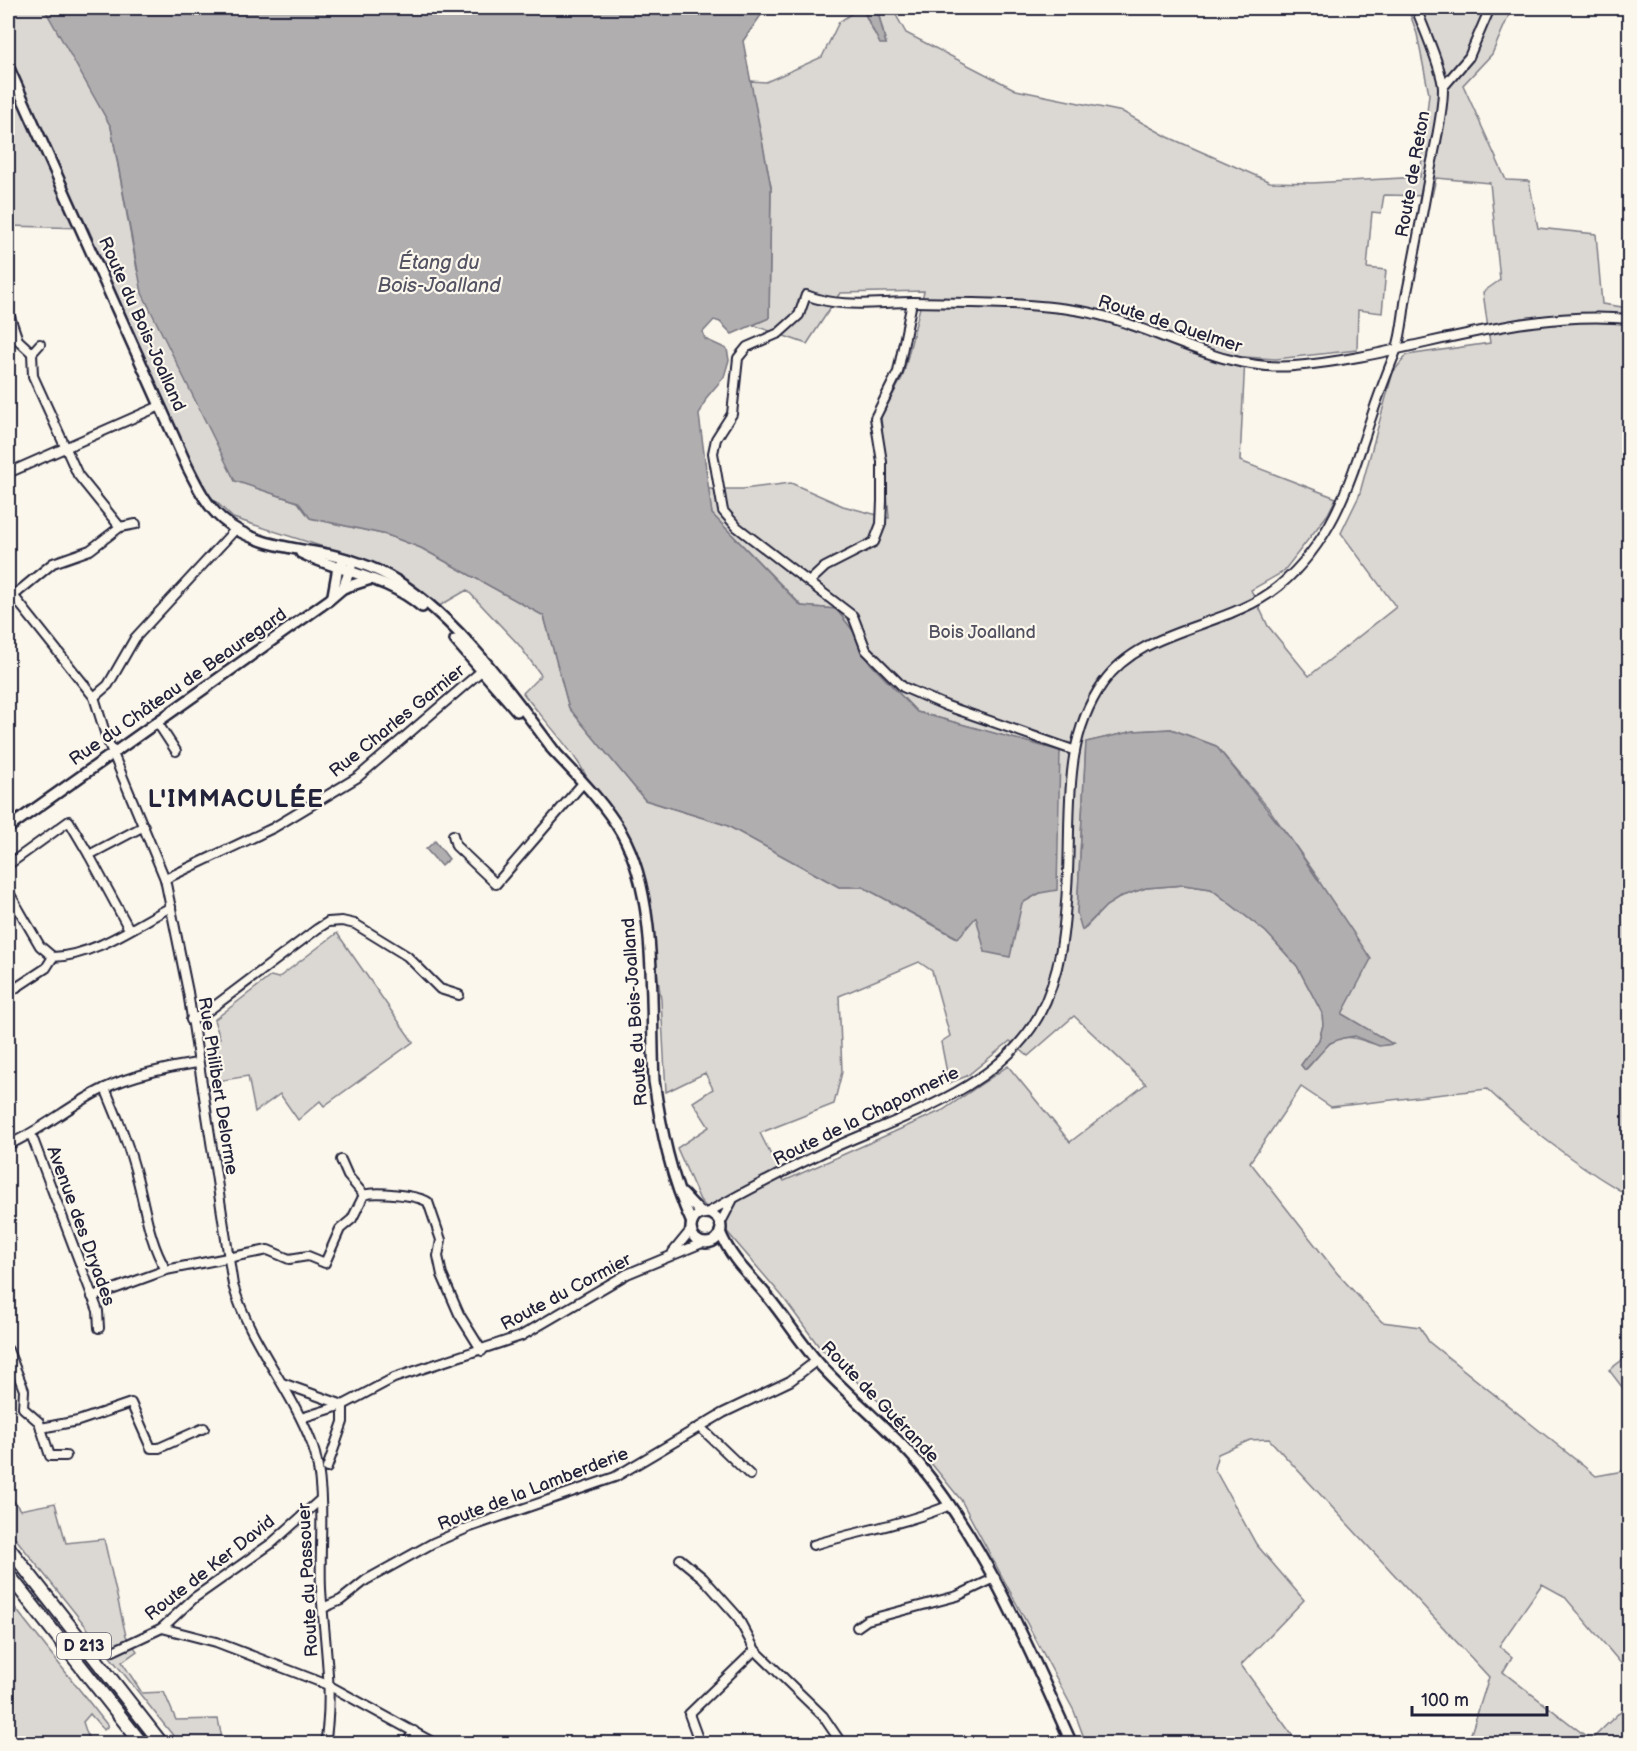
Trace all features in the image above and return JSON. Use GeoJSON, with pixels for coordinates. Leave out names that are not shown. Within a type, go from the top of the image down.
{"type":"FeatureCollection","features":[{"type":"Feature","properties":{"kind":"highway","name":"D 213"},"geometry":{"type":"LineString","coordinates":[[8,1547],[162,1743]]}},
{"type":"Feature","properties":{"kind":"highway","name":"D 213"},"geometry":{"type":"LineString","coordinates":[[8,1574],[142,1743]]}},
{"type":"Feature","properties":{"kind":"street"},"geometry":{"type":"LineString","coordinates":[[1416,8],[1444,86],[1469,57],[1491,8]]}},
{"type":"Feature","properties":{"kind":"street","name":"Route du Bois-Joalland"},"geometry":{"type":"LineString","coordinates":[[8,66],[201,493],[220,518],[234,528],[338,567]]}},
{"type":"Feature","properties":{"kind":"street","name":"Route de Reton"},"geometry":{"type":"LineString","coordinates":[[1073,750],[1088,710],[1104,682],[1119,665],[1137,652],[1250,604],[1277,587],[1311,551],[1344,501],[1396,350],[1444,86]]}},
{"type":"Feature","properties":{"kind":"street","name":"Route de Quelmer"},"geometry":{"type":"LineString","coordinates":[[810,582],[736,527],[723,511],[713,453],[716,439],[732,415],[738,358],[742,352],[779,333],[800,315],[806,296],[839,304],[912,302],[1079,311],[1122,322],[1219,358],[1252,365],[1293,366],[1396,350],[1407,345],[1566,318],[1629,319]]}},
{"type":"Feature","properties":{"kind":"street"},"geometry":{"type":"LineString","coordinates":[[912,302],[898,372],[876,418],[882,462],[881,524],[874,542],[825,567],[810,582],[853,616],[866,650],[903,687],[947,706],[1073,750]]}},
{"type":"Feature","properties":{"kind":"street"},"geometry":{"type":"LineString","coordinates":[[8,311],[18,340],[32,353]]}},
{"type":"Feature","properties":{"kind":"street"},"geometry":{"type":"LineString","coordinates":[[40,344],[32,353],[33,376],[78,475],[120,527]]}},
{"type":"Feature","properties":{"kind":"street"},"geometry":{"type":"LineString","coordinates":[[8,474],[160,405]]}},
{"type":"Feature","properties":{"kind":"street"},"geometry":{"type":"LineString","coordinates":[[13,596],[53,563],[90,550],[120,527],[136,524]]}},
{"type":"Feature","properties":{"kind":"street"},"geometry":{"type":"LineString","coordinates":[[94,697],[108,685],[135,638],[233,532],[234,528]]}},
{"type":"Feature","properties":{"kind":"street","name":"Route du Bois-Joalland"},"geometry":{"type":"LineString","coordinates":[[294,550],[321,553],[374,575],[416,602],[508,691],[555,752]]}},
{"type":"Feature","properties":{"kind":"street"},"geometry":{"type":"LineString","coordinates":[[333,595],[338,567],[344,564],[351,566],[343,588]]}},
{"type":"Feature","properties":{"kind":"street","name":"Rue du Château de Beauregard"},"geometry":{"type":"LineString","coordinates":[[8,828],[343,588],[374,575]]}},
{"type":"Feature","properties":{"kind":"street","name":"Rue Philibert Delorme"},"geometry":{"type":"LineString","coordinates":[[8,589],[94,697],[113,753],[165,879],[230,1258],[242,1315],[301,1418]]}},
{"type":"Feature","properties":{"kind":"street","name":"Route du Bois-Joalland"},"geometry":{"type":"LineString","coordinates":[[485,669],[583,783],[621,833],[635,864],[647,924],[654,1081],[663,1137],[691,1226]]}},
{"type":"Feature","properties":{"kind":"street","name":"Rue Charles Garnier"},"geometry":{"type":"LineString","coordinates":[[165,879],[283,823],[358,777],[485,669]]}},
{"type":"Feature","properties":{"kind":"street"},"geometry":{"type":"LineString","coordinates":[[157,722],[177,751]]}},
{"type":"Feature","properties":{"kind":"street","name":"Route de la Chaponnerie"},"geometry":{"type":"LineString","coordinates":[[704,1214],[975,1080],[1000,1062],[1037,1019],[1053,983],[1062,948],[1073,750]]}},
{"type":"Feature","properties":{"kind":"street"},"geometry":{"type":"LineString","coordinates":[[453,835],[456,846],[496,884],[583,783]]}},
{"type":"Feature","properties":{"kind":"street"},"geometry":{"type":"LineString","coordinates":[[8,865],[69,821],[129,928]]}},
{"type":"Feature","properties":{"kind":"street"},"geometry":{"type":"LineString","coordinates":[[89,855],[144,826]]}},
{"type":"Feature","properties":{"kind":"street"},"geometry":{"type":"LineString","coordinates":[[8,891],[40,946],[53,957],[64,957],[103,943],[171,907]]}},
{"type":"Feature","properties":{"kind":"street"},"geometry":{"type":"LineString","coordinates":[[191,1020],[204,1014],[328,922],[342,921],[355,924],[407,956],[440,989],[459,995]]}},
{"type":"Feature","properties":{"kind":"street"},"geometry":{"type":"LineString","coordinates":[[8,993],[46,968],[53,957]]}},
{"type":"Feature","properties":{"kind":"street"},"geometry":{"type":"LineString","coordinates":[[8,1145],[31,1134],[105,1088],[179,1066],[197,1063]]}},
{"type":"Feature","properties":{"kind":"street"},"geometry":{"type":"LineString","coordinates":[[105,1088],[128,1143],[155,1252],[166,1270]]}},
{"type":"Feature","properties":{"kind":"street","name":"Avenue des Dryades"},"geometry":{"type":"LineString","coordinates":[[31,1134],[98,1311],[99,1328]]}},
{"type":"Feature","properties":{"kind":"street"},"geometry":{"type":"LineString","coordinates":[[341,1160],[348,1176],[363,1195]]}},
{"type":"Feature","properties":{"kind":"street","name":"Route du Bois-Joalland"},"geometry":{"type":"LineString","coordinates":[[678,1188],[692,1207],[704,1214]]}},
{"type":"Feature","properties":{"kind":"street"},"geometry":{"type":"LineString","coordinates":[[92,1297],[166,1270],[268,1250],[289,1259],[309,1256],[325,1263],[340,1229],[352,1219],[363,1195],[373,1192],[392,1196],[412,1195],[428,1202],[441,1240],[438,1256],[442,1275],[459,1314],[482,1351]]}},
{"type":"Feature","properties":{"kind":"street"},"geometry":{"type":"LineString","coordinates":[[691,1226],[694,1238],[705,1243],[717,1238],[735,1197]]}},
{"type":"Feature","properties":{"kind":"street"},"geometry":{"type":"LineString","coordinates":[[671,1254],[691,1226],[704,1214],[714,1216],[720,1228]]}},
{"type":"Feature","properties":{"kind":"street","name":"Route de Guérande"},"geometry":{"type":"LineString","coordinates":[[720,1228],[730,1255],[768,1297],[816,1361],[901,1443],[950,1505],[995,1578],[1020,1625],[1072,1743]]}},
{"type":"Feature","properties":{"kind":"street","name":"Route du Cormier"},"geometry":{"type":"LineString","coordinates":[[301,1418],[343,1405],[394,1378],[482,1351],[521,1336],[627,1274],[671,1254],[705,1243]]}},
{"type":"Feature","properties":{"kind":"street","name":"Route de Guérande"},"geometry":{"type":"LineString","coordinates":[[705,1243],[730,1255]]}},
{"type":"Feature","properties":{"kind":"street"},"geometry":{"type":"LineString","coordinates":[[8,1350],[24,1390],[23,1408],[39,1422],[50,1456],[66,1456]]}},
{"type":"Feature","properties":{"kind":"street","name":"Route de la Lamberderie"},"geometry":{"type":"LineString","coordinates":[[323,1608],[341,1600],[366,1580],[433,1543],[470,1527],[615,1477],[723,1413],[790,1381],[816,1361]]}},
{"type":"Feature","properties":{"kind":"street"},"geometry":{"type":"LineString","coordinates":[[282,1383],[343,1405],[343,1422],[327,1468]]}},
{"type":"Feature","properties":{"kind":"street"},"geometry":{"type":"LineString","coordinates":[[41,1428],[78,1421],[131,1403],[151,1448],[159,1448],[204,1428]]}},
{"type":"Feature","properties":{"kind":"street","name":"Route du Passouer"},"geometry":{"type":"LineString","coordinates":[[301,1418],[313,1447],[320,1500],[328,1684],[328,1725],[325,1743]]}},
{"type":"Feature","properties":{"kind":"street"},"geometry":{"type":"LineString","coordinates":[[700,1427],[750,1475]]}},
{"type":"Feature","properties":{"kind":"street","name":"Route de Ker David"},"geometry":{"type":"LineString","coordinates":[[113,1651],[162,1628],[194,1598],[272,1543],[320,1500]]}},
{"type":"Feature","properties":{"kind":"street"},"geometry":{"type":"LineString","coordinates":[[813,1545],[855,1532],[912,1520],[950,1505]]}},
{"type":"Feature","properties":{"kind":"street"},"geometry":{"type":"LineString","coordinates":[[680,1559],[688,1563],[737,1616],[755,1650],[823,1716],[842,1743]]}},
{"type":"Feature","properties":{"kind":"street"},"geometry":{"type":"LineString","coordinates":[[857,1627],[867,1620],[957,1596],[995,1578]]}},
{"type":"Feature","properties":{"kind":"street"},"geometry":{"type":"LineString","coordinates":[[162,1628],[226,1645],[328,1684],[436,1743]]}},
{"type":"Feature","properties":{"kind":"street"},"geometry":{"type":"LineString","coordinates":[[700,1743],[689,1714],[755,1650]]}},
{"type":"Feature","properties":{"kind":"street"},"geometry":{"type":"LineString","coordinates":[[406,1743],[414,1731]]}},
{"type":"Feature","properties":{"kind":"green space","name":"Bois Joalland"},"geometry":{"type":"Polygon","coordinates":[[[8,8],[44,8],[111,127],[137,270],[235,481],[298,502],[310,518],[387,535],[421,548],[544,616],[569,708],[645,800],[726,825],[839,887],[863,887],[957,938],[976,916],[1022,903],[1040,893],[1060,751],[917,712],[870,663],[854,632],[836,609],[802,606],[712,514],[707,489],[743,489],[791,483],[843,506],[889,518],[881,417],[903,376],[924,291],[840,293],[807,344],[753,325],[769,318],[771,187],[750,81],[766,82],[822,57],[839,22],[860,8],[873,31],[886,43],[877,8],[892,8],[906,33],[1016,90],[1123,112],[1168,137],[1270,182],[1312,183],[1420,177],[1429,94],[1417,34],[1408,8],[1512,8],[1492,54],[1463,85],[1506,180],[1529,181],[1538,228],[1596,234],[1602,304],[1629,308],[1629,1196],[1555,1147],[1487,1089],[1331,1107],[1301,1087],[1250,1162],[1337,1273],[1382,1322],[1420,1327],[1429,1342],[1596,1476],[1629,1470],[1629,1673],[1564,1596],[1542,1584],[1499,1646],[1512,1657],[1503,1672],[1591,1740],[1629,1703],[1629,1743],[1468,1743],[1489,1677],[1269,1439],[1250,1440],[1218,1454],[1214,1468],[1256,1544],[1304,1600],[1241,1665],[1298,1743],[1086,1743],[1074,1711],[961,1500],[887,1409],[820,1348],[782,1296],[700,1200],[677,1148],[709,1127],[693,1102],[713,1089],[705,1073],[666,1092],[661,1000],[643,870],[635,850],[591,791],[582,768],[523,693],[541,675],[519,645],[467,590],[434,609],[406,581],[367,561],[233,518],[208,494],[183,448],[88,228],[8,226],[8,69],[14,69],[8,54],[8,8]],[[1436,178],[1432,196],[1384,195],[1381,213],[1372,212],[1367,268],[1386,270],[1382,313],[1358,310],[1357,350],[1276,359],[1245,357],[1240,461],[1336,498],[1328,514],[1283,572],[1251,590],[1268,626],[1309,676],[1396,607],[1341,533],[1359,496],[1393,372],[1407,355],[1490,343],[1483,292],[1500,280],[1490,183],[1436,178]],[[1171,729],[1134,731],[1086,742],[1077,913],[1083,930],[1106,906],[1122,896],[1146,888],[1184,885],[1211,889],[1266,932],[1297,966],[1322,1013],[1323,1025],[1319,1040],[1301,1065],[1305,1070],[1328,1044],[1340,1039],[1355,1038],[1375,1044],[1392,1044],[1342,1014],[1319,879],[1269,809],[1216,746],[1171,729]],[[919,962],[839,996],[842,1072],[834,1104],[760,1133],[784,1181],[943,1110],[1008,1066],[1070,1142],[1146,1084],[1074,1016],[1028,1056],[1010,1041],[967,1076],[949,1083],[941,1042],[950,1036],[932,971],[919,962]]]}},
{"type":"Feature","properties":{"kind":"green space"},"geometry":{"type":"Polygon","coordinates":[[[337,933],[413,1042],[324,1106],[320,1101],[298,1120],[280,1094],[255,1112],[248,1076],[218,1081],[211,1041],[220,1038],[214,1020],[271,976],[278,978],[337,933]]]}},
{"type":"Feature","properties":{"kind":"green space"},"geometry":{"type":"Polygon","coordinates":[[[1629,1355],[1629,1396],[1609,1370],[1629,1355]]]}},
{"type":"Feature","properties":{"kind":"green space"},"geometry":{"type":"Polygon","coordinates":[[[8,1492],[20,1510],[55,1503],[66,1543],[104,1539],[126,1636],[137,1651],[122,1662],[142,1693],[164,1692],[176,1720],[218,1719],[223,1743],[179,1743],[8,1529],[8,1492]]]}},
{"type":"Feature","properties":{"kind":"green space"},"geometry":{"type":"Polygon","coordinates":[[[8,1599],[108,1726],[104,1730],[90,1714],[83,1722],[90,1743],[8,1743],[8,1599]]]}},
{"type":"Feature","properties":{"kind":"water","name":"Étang du Bois-Joalland"},"geometry":{"type":"Polygon","coordinates":[[[44,8],[766,8],[743,41],[771,187],[769,318],[732,334],[720,322],[714,320],[703,332],[705,339],[727,349],[729,360],[724,377],[707,397],[699,415],[712,514],[801,606],[836,609],[854,632],[870,663],[917,712],[1060,751],[1057,890],[1040,893],[1022,903],[1010,957],[985,952],[976,917],[958,938],[863,887],[839,887],[726,825],[645,800],[569,708],[544,616],[421,548],[387,535],[310,518],[298,502],[235,481],[142,293],[111,127],[44,8]]]}},
{"type":"Feature","properties":{"kind":"water"},"geometry":{"type":"Polygon","coordinates":[[[862,8],[877,8],[886,44],[880,44],[862,8]]]}},
{"type":"Feature","properties":{"kind":"water"},"geometry":{"type":"Polygon","coordinates":[[[1171,729],[1216,746],[1290,838],[1371,959],[1342,1014],[1393,1044],[1379,1046],[1355,1036],[1343,1038],[1330,1043],[1305,1070],[1301,1065],[1319,1040],[1323,1025],[1322,1013],[1297,966],[1266,932],[1211,889],[1184,885],[1146,888],[1122,896],[1106,906],[1082,930],[1077,913],[1086,742],[1134,731],[1171,729]]]}},
{"type":"Feature","properties":{"kind":"water"},"geometry":{"type":"Polygon","coordinates":[[[435,841],[449,859],[441,866],[426,849],[435,841]]]}},
{"type":"Feature","properties":{"kind":"district","name":"L'IMMACULÉE"},"geometry":{"type":"Point","coordinates":[236,799]}}]}
